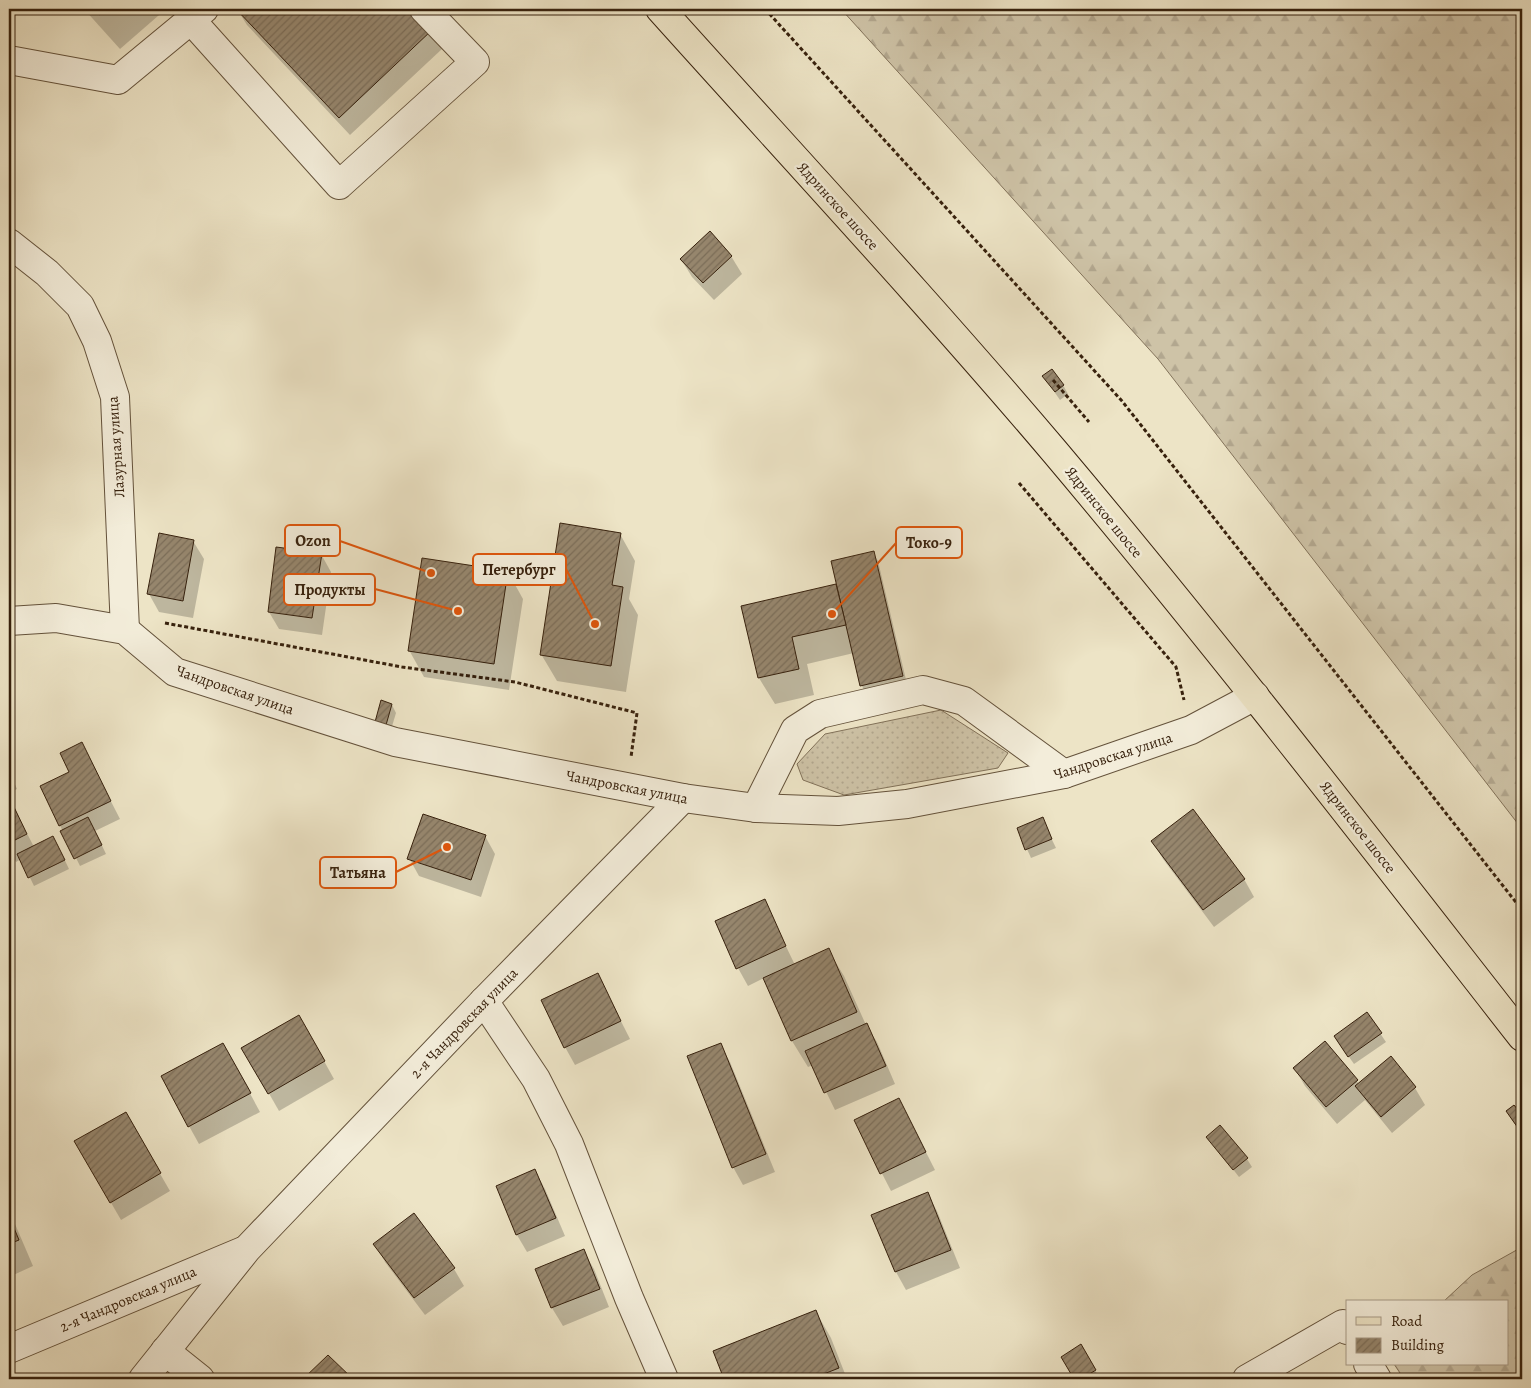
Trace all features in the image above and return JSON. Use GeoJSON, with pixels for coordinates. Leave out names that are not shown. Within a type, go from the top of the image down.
{"type":"FeatureCollection","features":[{"type":"Feature","properties":{"kind":"main road","name":"Ядринское шоссе"},"geometry":{"type":"LineString","coordinates":[[660,9],[1020,411],[1255,696],[1522,1037]]}},
{"type":"Feature","properties":{"kind":"street"},"geometry":{"type":"LineString","coordinates":[[9,60],[118,80],[198,14],[339,185],[475,62],[424,9]]}},
{"type":"Feature","properties":{"kind":"street","name":"Лазурная улица"},"geometry":{"type":"LineString","coordinates":[[9,243],[47,273],[80,306],[97,340],[115,397],[125,630]]}},
{"type":"Feature","properties":{"kind":"street","name":"Чандровская улица"},"geometry":{"type":"LineString","coordinates":[[9,621],[56,618],[125,630],[176,672],[385,739],[683,798],[756,808],[838,811],[907,804],[1064,774],[1191,730],[1255,696]]}},
{"type":"Feature","properties":{"kind":"street"},"geometry":{"type":"LineString","coordinates":[[756,808],[795,730],[820,714],[923,690],[964,701],[1064,774]]}},
{"type":"Feature","properties":{"kind":"street","name":"2-я Чандровская улица"},"geometry":{"type":"LineString","coordinates":[[143,1379],[247,1249],[484,1001],[683,798]]}},
{"type":"Feature","properties":{"kind":"street"},"geometry":{"type":"LineString","coordinates":[[484,1001],[536,1079],[569,1144],[628,1298],[664,1379]]}},
{"type":"Feature","properties":{"kind":"street","name":"2-я Чандровская улица"},"geometry":{"type":"LineString","coordinates":[[9,1349],[247,1249]]}},
{"type":"Feature","properties":{"kind":"street"},"geometry":{"type":"LineString","coordinates":[[1247,1379],[1343,1324],[1346,1328]]}},
{"type":"Feature","properties":{"kind":"street"},"geometry":{"type":"LineString","coordinates":[[165,1351],[200,1379]]}},
{"type":"Feature","properties":{"kind":"street"},"geometry":{"type":"LineString","coordinates":[[1369,1366],[1378,1379]]}},
{"type":"Feature","properties":{"kind":"path"},"geometry":{"type":"LineString","coordinates":[[765,9],[1122,401],[1522,910]]}},
{"type":"Feature","properties":{"kind":"path"},"geometry":{"type":"LineString","coordinates":[[1053,380],[1089,422]]}},
{"type":"Feature","properties":{"kind":"path"},"geometry":{"type":"LineString","coordinates":[[1019,482],[1176,667],[1191,730]]}},
{"type":"Feature","properties":{"kind":"path"},"geometry":{"type":"LineString","coordinates":[[125,630],[159,622],[402,667],[515,682],[637,713],[627,787]]}},
{"type":"Feature","properties":{"kind":"green space"},"geometry":{"type":"Polygon","coordinates":[[[841,9],[1522,9],[1522,829],[1158,359],[841,9]]]}},
{"type":"Feature","properties":{"kind":"green space"},"geometry":{"type":"Polygon","coordinates":[[[941,710],[1008,753],[998,768],[844,795],[803,780],[797,764],[825,734],[941,710]]]}},
{"type":"Feature","properties":{"kind":"green space"},"geometry":{"type":"Polygon","coordinates":[[[1522,1247],[1522,1379],[1404,1379],[1395,1366],[1508,1366],[1508,1300],[1445,1300],[1472,1275],[1522,1247]]]}},
{"type":"Feature","properties":{"kind":"building"},"geometry":{"type":"Polygon","coordinates":[[[94,9],[106,9],[99,15],[94,9]]]}},
{"type":"Feature","properties":{"kind":"building"},"geometry":{"type":"Polygon","coordinates":[[[236,9],[412,9],[432,30],[339,118],[236,9]]]}},
{"type":"Feature","properties":{"kind":"building"},"geometry":{"type":"Polygon","coordinates":[[[710,231],[732,256],[703,283],[680,259],[710,231]]]}},
{"type":"Feature","properties":{"kind":"building"},"geometry":{"type":"Polygon","coordinates":[[[1052,369],[1064,385],[1055,392],[1042,376],[1052,369]]]}},
{"type":"Feature","properties":{"kind":"building"},"geometry":{"type":"Polygon","coordinates":[[[560,523],[621,533],[612,585],[623,587],[611,666],[540,655],[560,523]]]}},
{"type":"Feature","properties":{"kind":"building"},"geometry":{"type":"Polygon","coordinates":[[[159,533],[194,540],[183,601],[147,594],[159,533]]]}},
{"type":"Feature","properties":{"kind":"building"},"geometry":{"type":"Polygon","coordinates":[[[276,547],[322,553],[312,618],[268,612],[276,547]]]}},
{"type":"Feature","properties":{"kind":"building"},"geometry":{"type":"Polygon","coordinates":[[[874,551],[903,676],[860,686],[831,561],[874,551]]]}},
{"type":"Feature","properties":{"kind":"building"},"geometry":{"type":"Polygon","coordinates":[[[422,558],[508,571],[494,664],[408,651],[422,558]]]}},
{"type":"Feature","properties":{"kind":"building"},"geometry":{"type":"Polygon","coordinates":[[[836,584],[846,625],[792,637],[799,669],[758,678],[741,606],[836,584]]]}},
{"type":"Feature","properties":{"kind":"building"},"geometry":{"type":"Polygon","coordinates":[[[381,700],[392,704],[386,725],[375,722],[381,700]]]}},
{"type":"Feature","properties":{"kind":"building"},"geometry":{"type":"Polygon","coordinates":[[[82,742],[111,801],[59,826],[40,786],[69,772],[60,753],[82,742]]]}},
{"type":"Feature","properties":{"kind":"building"},"geometry":{"type":"Polygon","coordinates":[[[9,770],[14,780],[9,782],[9,770]]]}},
{"type":"Feature","properties":{"kind":"building"},"geometry":{"type":"Polygon","coordinates":[[[13,805],[27,834],[9,843],[9,807],[13,805]]]}},
{"type":"Feature","properties":{"kind":"building"},"geometry":{"type":"Polygon","coordinates":[[[1193,809],[1245,879],[1203,910],[1151,841],[1193,809]]]}},
{"type":"Feature","properties":{"kind":"building"},"geometry":{"type":"Polygon","coordinates":[[[423,814],[486,835],[471,880],[407,859],[423,814]]]}},
{"type":"Feature","properties":{"kind":"building"},"geometry":{"type":"Polygon","coordinates":[[[88,817],[102,845],[74,859],[60,831],[88,817]]]}},
{"type":"Feature","properties":{"kind":"building"},"geometry":{"type":"Polygon","coordinates":[[[1043,817],[1052,839],[1025,850],[1017,828],[1043,817]]]}},
{"type":"Feature","properties":{"kind":"building"},"geometry":{"type":"Polygon","coordinates":[[[53,836],[65,860],[28,878],[17,854],[53,836]]]}},
{"type":"Feature","properties":{"kind":"building"},"geometry":{"type":"Polygon","coordinates":[[[765,899],[786,946],[736,969],[715,921],[765,899]]]}},
{"type":"Feature","properties":{"kind":"building"},"geometry":{"type":"Polygon","coordinates":[[[829,948],[857,1012],[791,1041],[763,978],[829,948]]]}},
{"type":"Feature","properties":{"kind":"building"},"geometry":{"type":"Polygon","coordinates":[[[598,973],[621,1021],[564,1048],[541,1000],[598,973]]]}},
{"type":"Feature","properties":{"kind":"building"},"geometry":{"type":"Polygon","coordinates":[[[1367,1012],[1382,1033],[1348,1057],[1334,1036],[1367,1012]]]}},
{"type":"Feature","properties":{"kind":"building"},"geometry":{"type":"Polygon","coordinates":[[[299,1015],[325,1061],[268,1094],[241,1048],[299,1015]]]}},
{"type":"Feature","properties":{"kind":"building"},"geometry":{"type":"Polygon","coordinates":[[[867,1023],[886,1066],[824,1093],[805,1051],[867,1023]]]}},
{"type":"Feature","properties":{"kind":"building"},"geometry":{"type":"Polygon","coordinates":[[[1325,1041],[1358,1080],[1326,1107],[1293,1068],[1325,1041]]]}},
{"type":"Feature","properties":{"kind":"building"},"geometry":{"type":"Polygon","coordinates":[[[223,1043],[251,1093],[188,1127],[161,1076],[223,1043]]]}},
{"type":"Feature","properties":{"kind":"building"},"geometry":{"type":"Polygon","coordinates":[[[721,1043],[766,1154],[732,1168],[687,1056],[721,1043]]]}},
{"type":"Feature","properties":{"kind":"building"},"geometry":{"type":"Polygon","coordinates":[[[1391,1056],[1416,1087],[1381,1117],[1355,1086],[1391,1056]]]}},
{"type":"Feature","properties":{"kind":"building"},"geometry":{"type":"Polygon","coordinates":[[[899,1098],[926,1152],[880,1174],[854,1120],[899,1098]]]}},
{"type":"Feature","properties":{"kind":"building"},"geometry":{"type":"Polygon","coordinates":[[[1514,1105],[1522,1115],[1522,1125],[1518,1128],[1506,1111],[1514,1105]]]}},
{"type":"Feature","properties":{"kind":"building"},"geometry":{"type":"Polygon","coordinates":[[[126,1112],[161,1173],[110,1203],[74,1141],[126,1112]]]}},
{"type":"Feature","properties":{"kind":"building"},"geometry":{"type":"Polygon","coordinates":[[[1220,1125],[1248,1158],[1233,1170],[1206,1137],[1220,1125]]]}},
{"type":"Feature","properties":{"kind":"building"},"geometry":{"type":"Polygon","coordinates":[[[535,1169],[556,1218],[516,1235],[496,1186],[535,1169]]]}},
{"type":"Feature","properties":{"kind":"building"},"geometry":{"type":"Polygon","coordinates":[[[928,1192],[951,1250],[895,1272],[871,1215],[928,1192]]]}},
{"type":"Feature","properties":{"kind":"building"},"geometry":{"type":"Polygon","coordinates":[[[414,1213],[455,1268],[414,1298],[373,1244],[414,1213]]]}},
{"type":"Feature","properties":{"kind":"building"},"geometry":{"type":"Polygon","coordinates":[[[9,1216],[19,1240],[9,1244],[9,1216]]]}},
{"type":"Feature","properties":{"kind":"building"},"geometry":{"type":"Polygon","coordinates":[[[584,1249],[600,1289],[551,1308],[535,1269],[584,1249]]]}},
{"type":"Feature","properties":{"kind":"building"},"geometry":{"type":"Polygon","coordinates":[[[816,1310],[839,1368],[811,1379],[724,1379],[713,1351],[816,1310]]]}},
{"type":"Feature","properties":{"kind":"building"},"geometry":{"type":"Polygon","coordinates":[[[1081,1344],[1096,1370],[1081,1379],[1074,1379],[1061,1357],[1081,1344]]]}},
{"type":"Feature","properties":{"kind":"building"},"geometry":{"type":"Polygon","coordinates":[[[328,1355],[353,1379],[303,1379],[328,1355]]]}},
{"type":"Feature","properties":{"kind":"place","name":"Ozon"},"geometry":{"type":"Point","coordinates":[431,573]}},
{"type":"Feature","properties":{"kind":"place","name":"Продукты"},"geometry":{"type":"Point","coordinates":[458,611]}},
{"type":"Feature","properties":{"kind":"place","name":"Токо-9"},"geometry":{"type":"Point","coordinates":[832,614]}},
{"type":"Feature","properties":{"kind":"place","name":"Петербург"},"geometry":{"type":"Point","coordinates":[595,624]}},
{"type":"Feature","properties":{"kind":"place","name":"Татьяна"},"geometry":{"type":"Point","coordinates":[447,847]}}]}
